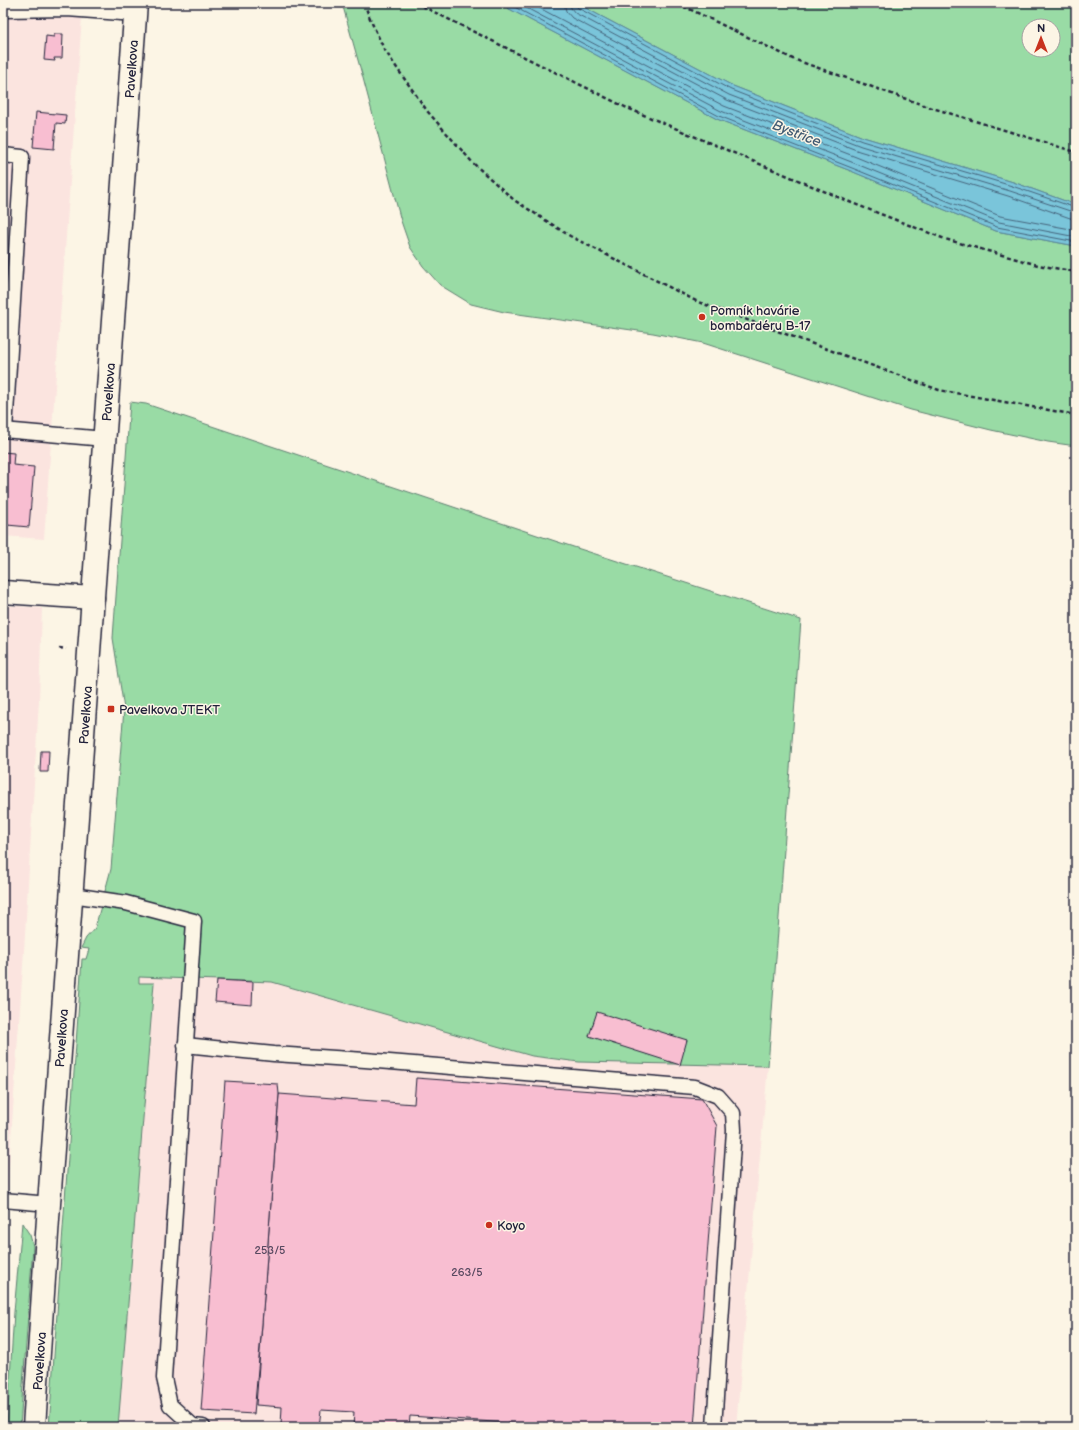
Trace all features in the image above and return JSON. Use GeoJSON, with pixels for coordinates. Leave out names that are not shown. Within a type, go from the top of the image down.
{"type":"FeatureCollection","features":[{"type":"Feature","properties":{"kind":"street","name":"Pavelkova"},"geometry":{"type":"LineString","coordinates":[[34,1427],[136,8]]}},
{"type":"Feature","properties":{"kind":"street"},"geometry":{"type":"LineString","coordinates":[[3,592],[93,598]]}},
{"type":"Feature","properties":{"kind":"lane"},"geometry":{"type":"LineString","coordinates":[[3,10],[136,8]]}},
{"type":"Feature","properties":{"kind":"lane"},"geometry":{"type":"LineString","coordinates":[[3,155],[22,157],[4,430],[105,439]]}},
{"type":"Feature","properties":{"kind":"lane"},"geometry":{"type":"LineString","coordinates":[[72,895],[126,903],[194,921],[164,1378],[170,1405],[193,1426],[202,1427]]}},
{"type":"Feature","properties":{"kind":"lane"},"geometry":{"type":"LineString","coordinates":[[186,1045],[274,1054],[373,1060],[695,1087],[718,1096],[733,1113],[734,1130],[714,1427]]}},
{"type":"Feature","properties":{"kind":"lane"},"geometry":{"type":"LineString","coordinates":[[3,1200],[49,1204]]}},
{"type":"Feature","properties":{"kind":"path"},"geometry":{"type":"LineString","coordinates":[[364,3],[384,49],[428,112],[472,163],[514,200],[570,236],[698,302],[939,390],[1076,416]]}},
{"type":"Feature","properties":{"kind":"path"},"geometry":{"type":"LineString","coordinates":[[416,3],[625,107],[852,203],[945,239],[1038,265],[1076,272]]}},
{"type":"Feature","properties":{"kind":"path"},"geometry":{"type":"LineString","coordinates":[[677,3],[793,59],[926,106],[1076,152]]}},
{"type":"Feature","properties":{"kind":"shaded area"},"geometry":{"type":"Polygon","coordinates":[[[3,3],[83,3],[44,539],[3,536],[3,3]]]}},
{"type":"Feature","properties":{"kind":"shaded area"},"geometry":{"type":"Polygon","coordinates":[[[3,605],[42,608],[39,701],[24,951],[3,1253],[3,605]]]}},
{"type":"Feature","properties":{"kind":"shaded area"},"geometry":{"type":"Polygon","coordinates":[[[82,975],[272,982],[536,1057],[579,1062],[597,1012],[768,1066],[736,1427],[52,1427],[82,975]]]}},
{"type":"Feature","properties":{"kind":"green space"},"geometry":{"type":"Polygon","coordinates":[[[342,3],[498,3],[717,119],[851,171],[996,231],[1076,246],[1076,446],[1048,442],[991,430],[911,410],[703,343],[653,333],[504,312],[471,304],[440,285],[423,266],[410,247],[401,221],[342,3]]]}},
{"type":"Feature","properties":{"kind":"green space"},"geometry":{"type":"Polygon","coordinates":[[[576,3],[1076,3],[1076,205],[1013,182],[863,137],[733,86],[576,3]]]}},
{"type":"Feature","properties":{"kind":"green space"},"geometry":{"type":"Polygon","coordinates":[[[130,402],[146,404],[558,542],[801,620],[768,1066],[579,1062],[532,1056],[272,982],[139,977],[139,983],[154,983],[118,1427],[49,1427],[82,959],[86,959],[89,949],[81,948],[86,938],[95,928],[111,869],[124,709],[113,638],[130,402]]]}},
{"type":"Feature","properties":{"kind":"green space"},"geometry":{"type":"Polygon","coordinates":[[[22,1223],[30,1235],[33,1246],[20,1427],[7,1427],[14,1312],[22,1223]]]}},
{"type":"Feature","properties":{"kind":"water","name":"Bystřice"},"geometry":{"type":"Polygon","coordinates":[[[498,3],[576,3],[733,86],[863,137],[1013,182],[1076,205],[1076,246],[996,231],[851,171],[717,119],[498,3]]]}},
{"type":"Feature","properties":{"kind":"building"},"geometry":{"type":"Polygon","coordinates":[[[54,34],[63,34],[62,58],[54,58],[55,61],[44,60],[46,36],[54,37],[54,34]]]}},
{"type":"Feature","properties":{"kind":"building"},"geometry":{"type":"Polygon","coordinates":[[[36,112],[66,115],[65,124],[56,123],[54,149],[33,147],[36,112]]]}},
{"type":"Feature","properties":{"kind":"building"},"geometry":{"type":"Polygon","coordinates":[[[3,452],[14,453],[13,465],[34,467],[29,527],[7,525],[7,518],[3,518],[3,452]]]}},
{"type":"Feature","properties":{"kind":"building"},"geometry":{"type":"Polygon","coordinates":[[[41,751],[49,751],[48,772],[40,772],[41,751]]]}},
{"type":"Feature","properties":{"kind":"building"},"geometry":{"type":"Polygon","coordinates":[[[217,980],[253,982],[252,1005],[215,1002],[217,980]]]}},
{"type":"Feature","properties":{"kind":"building"},"geometry":{"type":"Polygon","coordinates":[[[597,1012],[687,1040],[680,1065],[589,1036],[597,1012]]]}},
{"type":"Feature","properties":{"kind":"building","name":"Koyo"},"geometry":{"type":"Polygon","coordinates":[[[416,1078],[702,1099],[717,1126],[694,1427],[563,1427],[410,1416],[409,1427],[353,1427],[354,1412],[321,1410],[319,1427],[307,1427],[281,1425],[282,1407],[256,1405],[279,1094],[414,1104],[416,1078]]]}},
{"type":"Feature","properties":{"kind":"building"},"geometry":{"type":"Polygon","coordinates":[[[225,1081],[278,1084],[279,1094],[254,1414],[201,1411],[225,1081]]]}},
{"type":"Feature","properties":{"kind":"place","name":"Pomník havárie bombardéru B-17"},"geometry":{"type":"Point","coordinates":[702,317]}},
{"type":"Feature","properties":{"kind":"place","name":"Pavelkova JTEKT"},"geometry":{"type":"Point","coordinates":[111,709]}},
{"type":"Feature","properties":{"kind":"place","name":"Koyo"},"geometry":{"type":"Point","coordinates":[489,1225]}}]}
